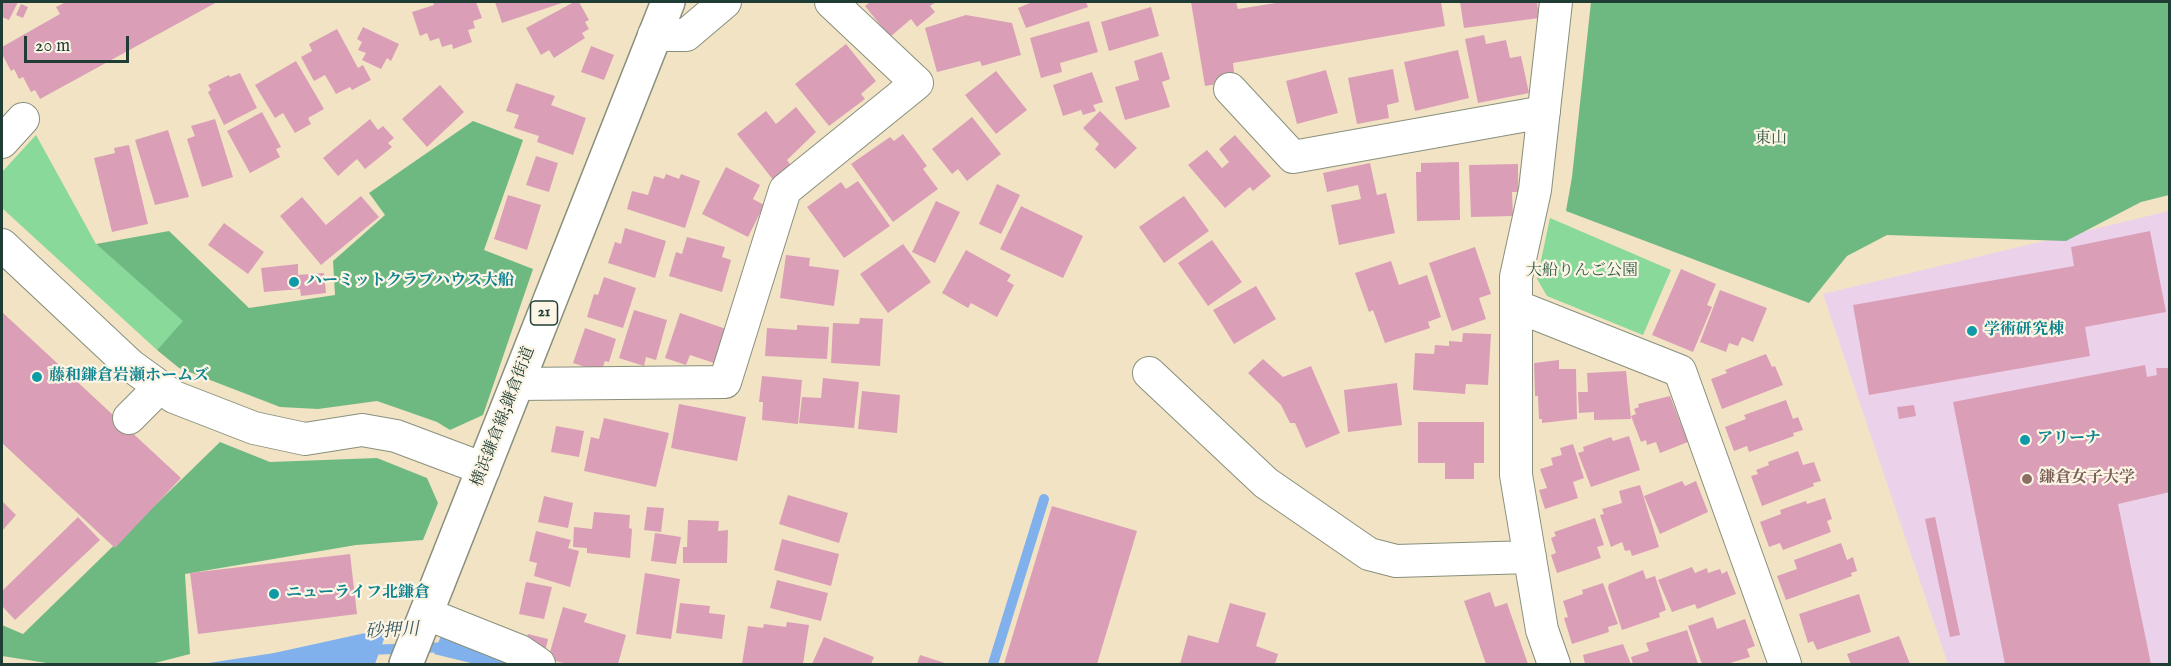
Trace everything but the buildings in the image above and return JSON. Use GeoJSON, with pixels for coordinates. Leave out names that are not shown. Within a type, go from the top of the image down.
{"type":"FeatureCollection","features":[{"type":"Feature","properties":{"kind":"main road","name":"横浜鎌倉線;鎌倉街道"},"geometry":{"type":"LineString","coordinates":[[406,664],[668,2]]}},
{"type":"Feature","properties":{"kind":"street"},"geometry":{"type":"LineString","coordinates":[[654,35],[686,35],[725,2]]}},
{"type":"Feature","properties":{"kind":"street"},"geometry":{"type":"LineString","coordinates":[[517,384],[725,382],[785,190],[917,83],[831,2]]}},
{"type":"Feature","properties":{"kind":"street"},"geometry":{"type":"LineString","coordinates":[[1554,664],[1542,630],[1516,475],[1516,277],[1535,190],[1556,2]]}},
{"type":"Feature","properties":{"kind":"street"},"geometry":{"type":"LineString","coordinates":[[1230,89],[1293,157],[1544,112]]}},
{"type":"Feature","properties":{"kind":"street"},"geometry":{"type":"LineString","coordinates":[[2,142],[22,119]]}},
{"type":"Feature","properties":{"kind":"street"},"geometry":{"type":"LineString","coordinates":[[2,245],[130,365],[174,397],[254,428],[305,438],[362,430],[396,436],[484,469]]}},
{"type":"Feature","properties":{"kind":"street"},"geometry":{"type":"LineString","coordinates":[[1516,306],[1680,371],[1785,664]]}},
{"type":"Feature","properties":{"kind":"street"},"geometry":{"type":"LineString","coordinates":[[1149,374],[1266,483],[1369,554],[1396,561],[1530,556]]}},
{"type":"Feature","properties":{"kind":"street"},"geometry":{"type":"LineString","coordinates":[[129,418],[159,387]]}},
{"type":"Feature","properties":{"kind":"street"},"geometry":{"type":"LineString","coordinates":[[425,620],[520,651],[539,664]]}},
{"type":"Feature","properties":{"kind":"shaded area","name":"鎌倉女子大学"},"geometry":{"type":"Polygon","coordinates":[[[2169,211],[2169,664],[1948,664],[1823,294],[2169,211]]]}},
{"type":"Feature","properties":{"kind":"green space","name":"東山"},"geometry":{"type":"Polygon","coordinates":[[[1591,2],[2169,2],[2169,195],[2141,202],[2066,241],[1887,235],[1847,256],[1809,303],[1566,211],[1572,177],[1591,2]]]}},
{"type":"Feature","properties":{"kind":"green space"},"geometry":{"type":"Polygon","coordinates":[[[473,121],[523,140],[484,250],[533,269],[483,415],[450,430],[437,422],[377,401],[318,409],[280,407],[179,368],[157,350],[183,321],[96,244],[169,231],[249,308],[335,295],[333,261],[385,215],[369,193],[473,121]]]}},
{"type":"Feature","properties":{"kind":"green space"},"geometry":{"type":"Polygon","coordinates":[[[36,135],[96,244],[184,321],[157,350],[2,208],[2,172],[36,135]]]}},
{"type":"Feature","properties":{"kind":"green space","name":"大船りんご公園"},"geometry":{"type":"Polygon","coordinates":[[[1550,218],[1671,270],[1643,335],[1547,296],[1537,279],[1550,218]]]}},
{"type":"Feature","properties":{"kind":"green space"},"geometry":{"type":"Polygon","coordinates":[[[220,442],[270,462],[377,458],[427,478],[438,503],[423,540],[356,545],[185,574],[190,654],[151,664],[53,664],[2,656],[2,625],[23,634],[220,442]]]}},
{"type":"Feature","properties":{"kind":"water","name":"砂押川"},"geometry":{"type":"Polygon","coordinates":[[[388,628],[375,664],[202,664],[274,653],[388,628]]]}},
{"type":"Feature","properties":{"kind":"water","name":"砂押川"},"geometry":{"type":"Polygon","coordinates":[[[442,633],[516,664],[475,664],[434,654],[442,633]]]}},
{"type":"Feature","properties":{"kind":"waterway"},"geometry":{"type":"LineString","coordinates":[[993,664],[1044,499]]}},
{"type":"Feature","properties":{"kind":"waterway","name":"砂押川"},"geometry":{"type":"LineString","coordinates":[[366,650],[449,647]]}},
{"type":"Feature","properties":{"kind":"place","name":"ハーミットクラブハウス大船"},"geometry":{"type":"Point","coordinates":[294,282]}},
{"type":"Feature","properties":{"kind":"place","name":"学術研究棟"},"geometry":{"type":"Point","coordinates":[1972,331]}},
{"type":"Feature","properties":{"kind":"place","name":"藤和鎌倉岩瀬ホームズ"},"geometry":{"type":"Point","coordinates":[37,377]}},
{"type":"Feature","properties":{"kind":"place","name":"アリーナ"},"geometry":{"type":"Point","coordinates":[2025,440]}},
{"type":"Feature","properties":{"kind":"place","name":"鎌倉女子大学"},"geometry":{"type":"Point","coordinates":[2027,479]}},
{"type":"Feature","properties":{"kind":"place","name":"ニューライフ北鎌倉"},"geometry":{"type":"Point","coordinates":[274,594]}}]}
